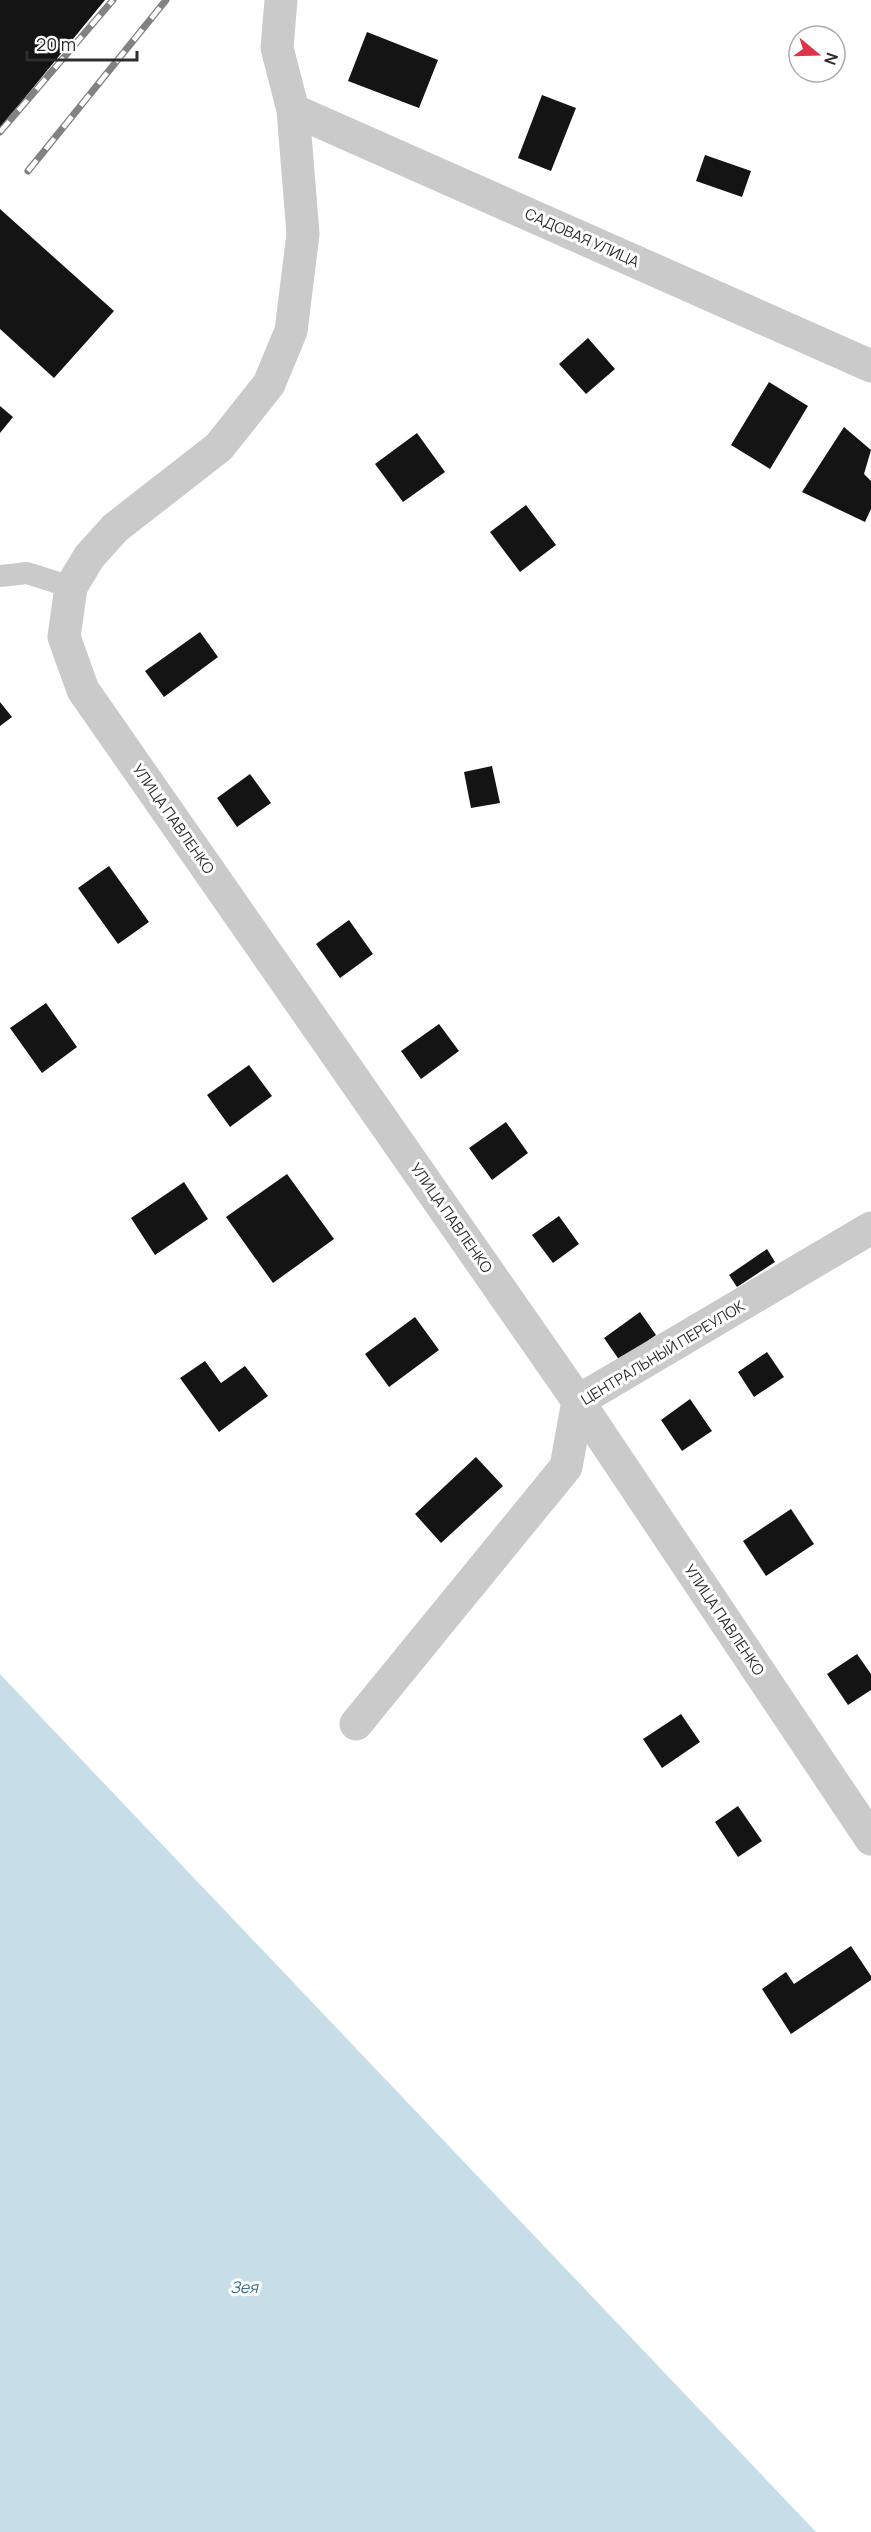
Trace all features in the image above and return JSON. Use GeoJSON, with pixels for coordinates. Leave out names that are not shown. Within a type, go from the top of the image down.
{"type":"FeatureCollection","features":[{"type":"Feature","properties":{"kind":"street"},"geometry":{"type":"LineString","coordinates":[[71,587],[89,557],[115,528],[219,447],[269,384],[291,331],[303,234],[293,110],[277,48],[281,0]]}},
{"type":"Feature","properties":{"kind":"street","name":"САДОВАЯ УЛИЦА"},"geometry":{"type":"LineString","coordinates":[[293,110],[871,366]]}},
{"type":"Feature","properties":{"kind":"street","name":"УЛИЦА ПАВЛЕНКО"},"geometry":{"type":"LineString","coordinates":[[71,587],[64,637],[83,690],[578,1401],[871,1839]]}},
{"type":"Feature","properties":{"kind":"street","name":"ЦЕНТРАЛЬНЫЙ ПЕРЕУЛОК"},"geometry":{"type":"LineString","coordinates":[[356,1724],[566,1467],[578,1401],[871,1228]]}},
{"type":"Feature","properties":{"kind":"lane"},"geometry":{"type":"LineString","coordinates":[[0,576],[27,573],[71,587]]}},
{"type":"Feature","properties":{"kind":"water","name":"Зея"},"geometry":{"type":"Polygon","coordinates":[[[0,1674],[816,2532],[0,2532],[0,1674]]]}},
{"type":"Feature","properties":{"kind":"building"},"geometry":{"type":"Polygon","coordinates":[[[0,0],[105,0],[0,128],[0,0]]]}},
{"type":"Feature","properties":{"kind":"building"},"geometry":{"type":"Polygon","coordinates":[[[367,32],[438,60],[419,108],[348,81],[367,32]]]}},
{"type":"Feature","properties":{"kind":"building"},"geometry":{"type":"Polygon","coordinates":[[[542,95],[576,108],[551,171],[518,158],[542,95]]]}},
{"type":"Feature","properties":{"kind":"building"},"geometry":{"type":"Polygon","coordinates":[[[705,155],[751,171],[742,197],[696,181],[705,155]]]}},
{"type":"Feature","properties":{"kind":"building"},"geometry":{"type":"Polygon","coordinates":[[[0,209],[114,311],[54,378],[0,329],[0,209]]]}},
{"type":"Feature","properties":{"kind":"building"},"geometry":{"type":"Polygon","coordinates":[[[588,338],[615,369],[586,394],[559,364],[588,338]]]}},
{"type":"Feature","properties":{"kind":"building"},"geometry":{"type":"Polygon","coordinates":[[[769,382],[808,406],[770,469],[731,445],[769,382]]]}},
{"type":"Feature","properties":{"kind":"building"},"geometry":{"type":"Polygon","coordinates":[[[0,406],[13,417],[0,433],[0,406]]]}},
{"type":"Feature","properties":{"kind":"building"},"geometry":{"type":"Polygon","coordinates":[[[844,427],[871,450],[864,474],[871,481],[871,509],[865,522],[802,492],[844,427]]]}},
{"type":"Feature","properties":{"kind":"building"},"geometry":{"type":"Polygon","coordinates":[[[417,433],[445,472],[403,502],[375,464],[417,433]]]}},
{"type":"Feature","properties":{"kind":"building"},"geometry":{"type":"Polygon","coordinates":[[[526,505],[556,545],[520,572],[490,532],[526,505]]]}},
{"type":"Feature","properties":{"kind":"building"},"geometry":{"type":"Polygon","coordinates":[[[200,632],[218,657],[164,697],[145,671],[200,632]]]}},
{"type":"Feature","properties":{"kind":"building"},"geometry":{"type":"Polygon","coordinates":[[[0,702],[12,717],[0,726],[0,702]]]}},
{"type":"Feature","properties":{"kind":"building"},"geometry":{"type":"Polygon","coordinates":[[[492,766],[500,803],[471,808],[464,772],[492,766]]]}},
{"type":"Feature","properties":{"kind":"building"},"geometry":{"type":"Polygon","coordinates":[[[250,774],[271,803],[237,827],[217,798],[250,774]]]}},
{"type":"Feature","properties":{"kind":"building"},"geometry":{"type":"Polygon","coordinates":[[[109,866],[149,922],[118,944],[78,888],[109,866]]]}},
{"type":"Feature","properties":{"kind":"building"},"geometry":{"type":"Polygon","coordinates":[[[349,920],[373,954],[340,978],[316,944],[349,920]]]}},
{"type":"Feature","properties":{"kind":"building"},"geometry":{"type":"Polygon","coordinates":[[[46,1003],[77,1047],[42,1073],[10,1028],[46,1003]]]}},
{"type":"Feature","properties":{"kind":"building"},"geometry":{"type":"Polygon","coordinates":[[[439,1024],[459,1051],[421,1079],[401,1051],[439,1024]]]}},
{"type":"Feature","properties":{"kind":"building"},"geometry":{"type":"Polygon","coordinates":[[[249,1065],[272,1096],[230,1127],[207,1095],[249,1065]]]}},
{"type":"Feature","properties":{"kind":"building"},"geometry":{"type":"Polygon","coordinates":[[[506,1122],[528,1153],[492,1180],[469,1148],[506,1122]]]}},
{"type":"Feature","properties":{"kind":"building"},"geometry":{"type":"Polygon","coordinates":[[[287,1174],[334,1239],[273,1283],[226,1217],[287,1174]]]}},
{"type":"Feature","properties":{"kind":"building"},"geometry":{"type":"Polygon","coordinates":[[[184,1182],[208,1219],[155,1255],[131,1218],[184,1182]]]}},
{"type":"Feature","properties":{"kind":"building"},"geometry":{"type":"Polygon","coordinates":[[[559,1216],[579,1244],[553,1263],[532,1235],[559,1216]]]}},
{"type":"Feature","properties":{"kind":"building"},"geometry":{"type":"Polygon","coordinates":[[[767,1249],[775,1262],[737,1287],[729,1275],[767,1249]]]}},
{"type":"Feature","properties":{"kind":"building"},"geometry":{"type":"Polygon","coordinates":[[[640,1312],[656,1335],[620,1361],[604,1338],[640,1312]]]}},
{"type":"Feature","properties":{"kind":"building"},"geometry":{"type":"Polygon","coordinates":[[[415,1317],[439,1350],[389,1387],[365,1354],[415,1317]]]}},
{"type":"Feature","properties":{"kind":"building"},"geometry":{"type":"Polygon","coordinates":[[[767,1352],[784,1377],[754,1397],[738,1372],[767,1352]]]}},
{"type":"Feature","properties":{"kind":"building"},"geometry":{"type":"Polygon","coordinates":[[[205,1361],[221,1383],[245,1366],[268,1396],[219,1432],[180,1378],[205,1361]]]}},
{"type":"Feature","properties":{"kind":"building"},"geometry":{"type":"Polygon","coordinates":[[[690,1399],[712,1431],[682,1451],[661,1420],[690,1399]]]}},
{"type":"Feature","properties":{"kind":"building"},"geometry":{"type":"Polygon","coordinates":[[[476,1457],[503,1486],[441,1543],[415,1514],[476,1457]]]}},
{"type":"Feature","properties":{"kind":"building"},"geometry":{"type":"Polygon","coordinates":[[[791,1509],[814,1544],[766,1576],[743,1541],[791,1509]]]}},
{"type":"Feature","properties":{"kind":"building"},"geometry":{"type":"Polygon","coordinates":[[[857,1654],[871,1674],[871,1690],[848,1705],[827,1674],[857,1654]]]}},
{"type":"Feature","properties":{"kind":"building"},"geometry":{"type":"Polygon","coordinates":[[[681,1714],[700,1742],[662,1768],[643,1739],[681,1714]]]}},
{"type":"Feature","properties":{"kind":"building"},"geometry":{"type":"Polygon","coordinates":[[[738,1806],[762,1841],[738,1857],[715,1822],[738,1806]]]}},
{"type":"Feature","properties":{"kind":"building"},"geometry":{"type":"Polygon","coordinates":[[[851,1946],[871,1976],[871,1980],[791,2034],[762,1989],[786,1972],[794,1984],[851,1946]]]}},
{"type":"Feature","properties":{"kind":"railway"},"geometry":{"type":"LineString","coordinates":[[0,132],[113,0]]}},
{"type":"Feature","properties":{"kind":"railway"},"geometry":{"type":"LineString","coordinates":[[28,171],[166,0]]}}]}
